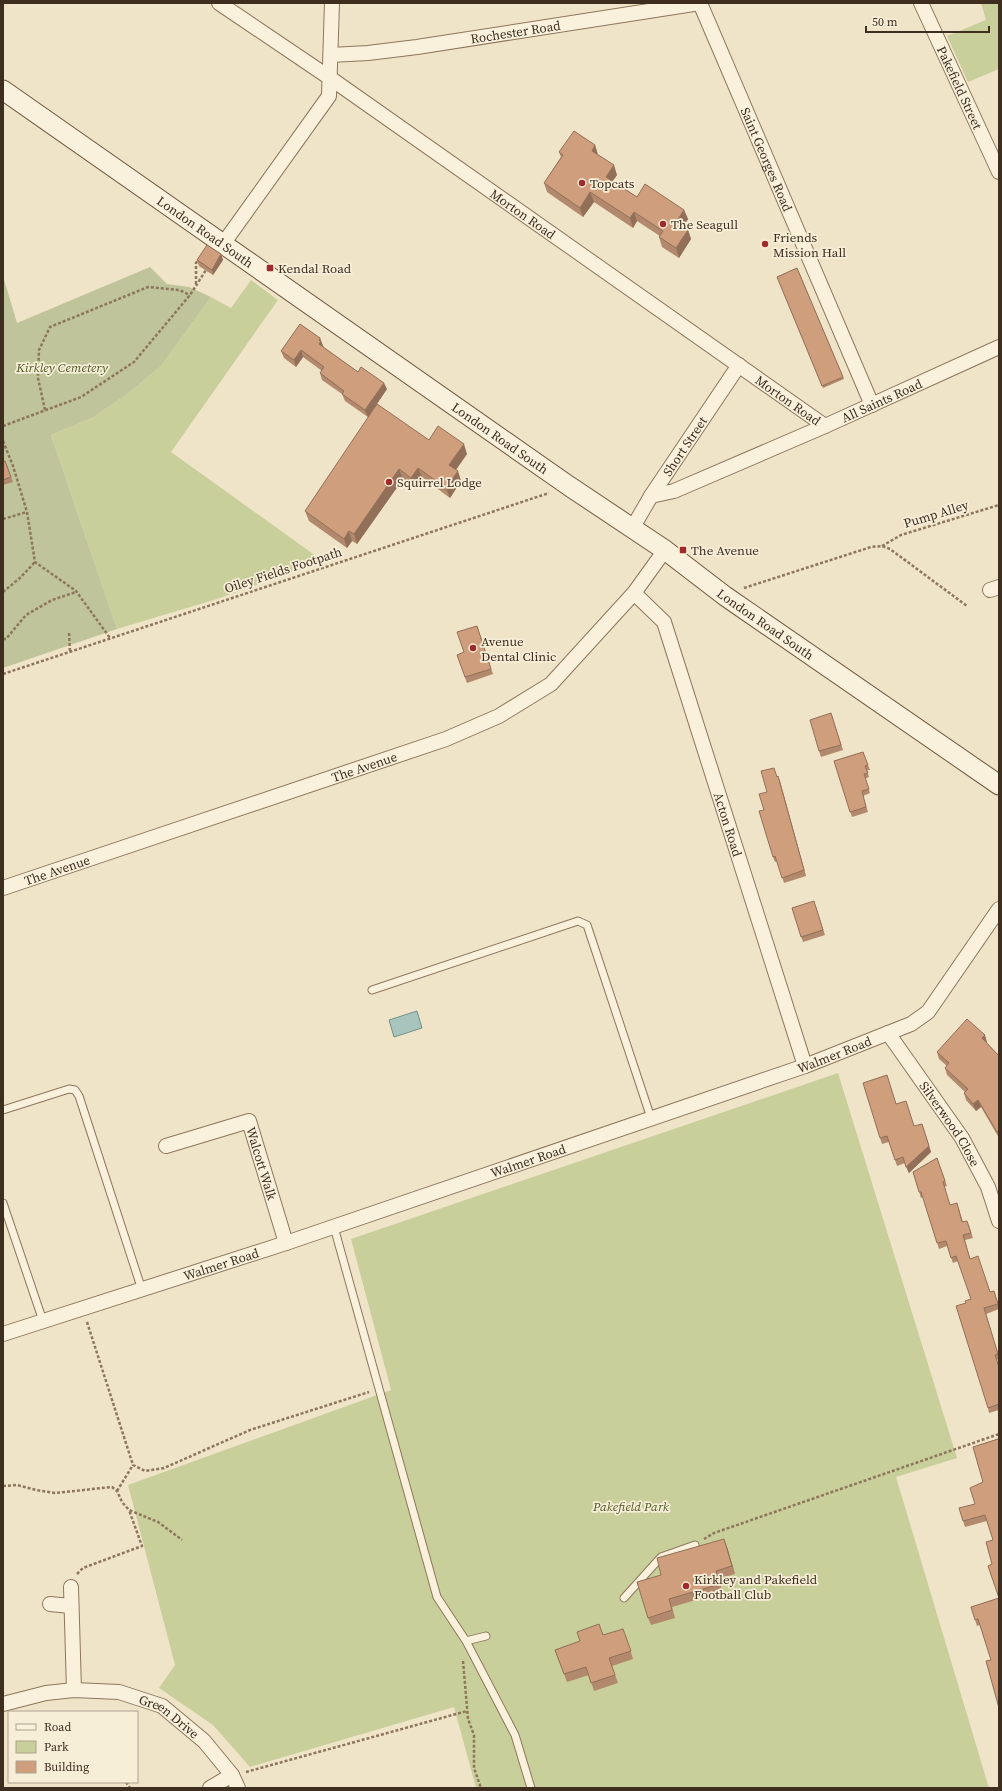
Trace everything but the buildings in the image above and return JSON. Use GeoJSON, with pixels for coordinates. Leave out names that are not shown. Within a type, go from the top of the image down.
{"type":"FeatureCollection","features":[{"type":"Feature","properties":{"kind":"main road","name":"London Road South"},"geometry":{"type":"LineString","coordinates":[[3,90],[570,486],[633,527],[725,596],[999,785]]}},
{"type":"Feature","properties":{"kind":"street","name":"Morton Road"},"geometry":{"type":"LineString","coordinates":[[219,3],[330,78],[824,426]]}},
{"type":"Feature","properties":{"kind":"street"},"geometry":{"type":"LineString","coordinates":[[223,244],[329,96],[332,3]]}},
{"type":"Feature","properties":{"kind":"street","name":"Rochester Road"},"geometry":{"type":"LineString","coordinates":[[331,55],[368,53],[417,47],[700,3]]}},
{"type":"Feature","properties":{"kind":"street","name":"Saint Georges Road"},"geometry":{"type":"LineString","coordinates":[[700,3],[872,405]]}},
{"type":"Feature","properties":{"kind":"street","name":"Pakefield Street"},"geometry":{"type":"LineString","coordinates":[[921,3],[999,172]]}},
{"type":"Feature","properties":{"kind":"street","name":"All Saints Road"},"geometry":{"type":"LineString","coordinates":[[651,496],[674,491],[872,405],[999,347]]}},
{"type":"Feature","properties":{"kind":"street","name":"Short Street"},"geometry":{"type":"LineString","coordinates":[[633,527],[651,496],[739,365]]}},
{"type":"Feature","properties":{"kind":"street","name":"The Avenue"},"geometry":{"type":"LineString","coordinates":[[3,888],[446,739],[499,716],[551,684],[634,592],[665,550]]}},
{"type":"Feature","properties":{"kind":"street","name":"Acton Road"},"geometry":{"type":"LineString","coordinates":[[634,592],[664,622],[805,1066]]}},
{"type":"Feature","properties":{"kind":"street","name":"Walmer Road"},"geometry":{"type":"LineString","coordinates":[[3,1334],[286,1243],[805,1066],[911,1024],[928,1012],[999,909]]}},
{"type":"Feature","properties":{"kind":"street","name":"Silverwood Close"},"geometry":{"type":"LineString","coordinates":[[888,1033],[962,1138],[988,1187],[999,1221]]}},
{"type":"Feature","properties":{"kind":"street","name":"Walcott Walk"},"geometry":{"type":"LineString","coordinates":[[166,1146],[249,1121],[286,1243]]}},
{"type":"Feature","properties":{"kind":"street"},"geometry":{"type":"LineString","coordinates":[[71,1586],[74,1690]]}},
{"type":"Feature","properties":{"kind":"street"},"geometry":{"type":"LineString","coordinates":[[50,1604],[71,1606]]}},
{"type":"Feature","properties":{"kind":"street","name":"Green Drive"},"geometry":{"type":"LineString","coordinates":[[3,1704],[46,1693],[74,1690],[119,1692],[162,1706],[204,1742],[235,1782]]}},
{"type":"Feature","properties":{"kind":"street"},"geometry":{"type":"LineString","coordinates":[[210,1788],[235,1782]]}},
{"type":"Feature","properties":{"kind":"lane"},"geometry":{"type":"LineString","coordinates":[[372,990],[578,921],[588,925],[651,1118]]}},
{"type":"Feature","properties":{"kind":"lane"},"geometry":{"type":"LineString","coordinates":[[3,1110],[69,1089],[75,1090],[80,1096],[142,1290]]}},
{"type":"Feature","properties":{"kind":"lane"},"geometry":{"type":"LineString","coordinates":[[3,1204],[43,1321]]}},
{"type":"Feature","properties":{"kind":"lane"},"geometry":{"type":"LineString","coordinates":[[334,1226],[437,1597],[466,1641],[515,1735],[531,1788]]}},
{"type":"Feature","properties":{"kind":"lane"},"geometry":{"type":"LineString","coordinates":[[624,1598],[661,1557],[695,1545]]}},
{"type":"Feature","properties":{"kind":"lane"},"geometry":{"type":"LineString","coordinates":[[466,1641],[486,1636]]}},
{"type":"Feature","properties":{"kind":"path"},"geometry":{"type":"LineString","coordinates":[[196,286],[196,263],[200,258]]}},
{"type":"Feature","properties":{"kind":"path"},"geometry":{"type":"LineString","coordinates":[[3,426],[81,397],[134,362],[190,295],[206,270]]}},
{"type":"Feature","properties":{"kind":"path"},"geometry":{"type":"LineString","coordinates":[[45,410],[38,378],[39,350],[50,327],[148,286],[179,290],[190,295]]}},
{"type":"Feature","properties":{"kind":"path"},"geometry":{"type":"LineString","coordinates":[[3,441],[13,466],[27,512],[35,562],[76,591],[110,638]]}},
{"type":"Feature","properties":{"kind":"path","name":"Oiley Fields Footpath"},"geometry":{"type":"LineString","coordinates":[[3,674],[570,486]]}},
{"type":"Feature","properties":{"kind":"path","name":"Pump Alley"},"geometry":{"type":"LineString","coordinates":[[882,546],[901,535],[999,505]]}},
{"type":"Feature","properties":{"kind":"path"},"geometry":{"type":"LineString","coordinates":[[3,519],[27,512]]}},
{"type":"Feature","properties":{"kind":"path"},"geometry":{"type":"LineString","coordinates":[[725,596],[745,587],[863,549],[882,546],[890,549],[967,606]]}},
{"type":"Feature","properties":{"kind":"path"},"geometry":{"type":"LineString","coordinates":[[3,592],[21,577],[35,562]]}},
{"type":"Feature","properties":{"kind":"path"},"geometry":{"type":"LineString","coordinates":[[3,639],[6,639],[26,615],[52,600],[76,591]]}},
{"type":"Feature","properties":{"kind":"path"},"geometry":{"type":"LineString","coordinates":[[69,633],[70,652]]}},
{"type":"Feature","properties":{"kind":"path"},"geometry":{"type":"LineString","coordinates":[[83,1309],[133,1465],[145,1471],[164,1468],[250,1430],[379,1389]]}},
{"type":"Feature","properties":{"kind":"path"},"geometry":{"type":"LineString","coordinates":[[714,1533],[999,1434]]}},
{"type":"Feature","properties":{"kind":"path"},"geometry":{"type":"LineString","coordinates":[[117,1491],[133,1465]]}},
{"type":"Feature","properties":{"kind":"path"},"geometry":{"type":"LineString","coordinates":[[3,1486],[17,1485],[55,1493],[112,1487],[117,1491],[122,1502],[129,1510],[142,1546],[83,1568],[75,1576],[71,1586]]}},
{"type":"Feature","properties":{"kind":"path"},"geometry":{"type":"LineString","coordinates":[[129,1510],[158,1522],[182,1540]]}},
{"type":"Feature","properties":{"kind":"path"},"geometry":{"type":"LineString","coordinates":[[466,1641],[462,1656],[467,1710],[468,1719],[474,1735],[474,1768],[481,1788]]}},
{"type":"Feature","properties":{"kind":"path"},"geometry":{"type":"LineString","coordinates":[[235,1782],[467,1710]]}},
{"type":"Feature","properties":{"kind":"green space"},"geometry":{"type":"Polygon","coordinates":[[[981,3],[999,3],[999,69],[968,82],[947,36],[986,20],[981,3]]]}},
{"type":"Feature","properties":{"kind":"green space","name":"Kirkley Cemetery"},"geometry":{"type":"Polygon","coordinates":[[[150,267],[167,284],[189,287],[211,297],[161,366],[126,395],[92,418],[51,435],[117,629],[3,668],[3,276],[17,323],[150,267]]]}},
{"type":"Feature","properties":{"kind":"green space"},"geometry":{"type":"Polygon","coordinates":[[[251,280],[278,300],[171,452],[323,561],[217,599],[117,629],[51,435],[92,418],[126,395],[161,366],[211,297],[231,308],[251,280]]]}},
{"type":"Feature","properties":{"kind":"green space","name":"Pakefield Park"},"geometry":{"type":"Polygon","coordinates":[[[838,1073],[957,1458],[896,1477],[989,1788],[476,1788],[454,1707],[250,1767],[213,1725],[159,1688],[175,1665],[128,1485],[391,1390],[351,1239],[838,1073]]]}},
{"type":"Feature","properties":{"kind":"water"},"geometry":{"type":"Polygon","coordinates":[[[417,1011],[422,1028],[394,1037],[389,1020],[417,1011]]]}},
{"type":"Feature","properties":{"kind":"place","name":"Topcats"},"geometry":{"type":"Point","coordinates":[582,183]}},
{"type":"Feature","properties":{"kind":"place","name":"The Seagull"},"geometry":{"type":"Point","coordinates":[663,224]}},
{"type":"Feature","properties":{"kind":"place","name":"Friends Mission Hall"},"geometry":{"type":"Point","coordinates":[765,244]}},
{"type":"Feature","properties":{"kind":"place","name":"Kendal Road"},"geometry":{"type":"Point","coordinates":[270,268]}},
{"type":"Feature","properties":{"kind":"place","name":"Squirrel Lodge"},"geometry":{"type":"Point","coordinates":[389,482]}},
{"type":"Feature","properties":{"kind":"place","name":"The Avenue"},"geometry":{"type":"Point","coordinates":[683,550]}},
{"type":"Feature","properties":{"kind":"place","name":"Avenue Dental Clinic"},"geometry":{"type":"Point","coordinates":[473,648]}},
{"type":"Feature","properties":{"kind":"place","name":"Kirkley and Pakefield Football Club"},"geometry":{"type":"Point","coordinates":[686,1586]}}]}
